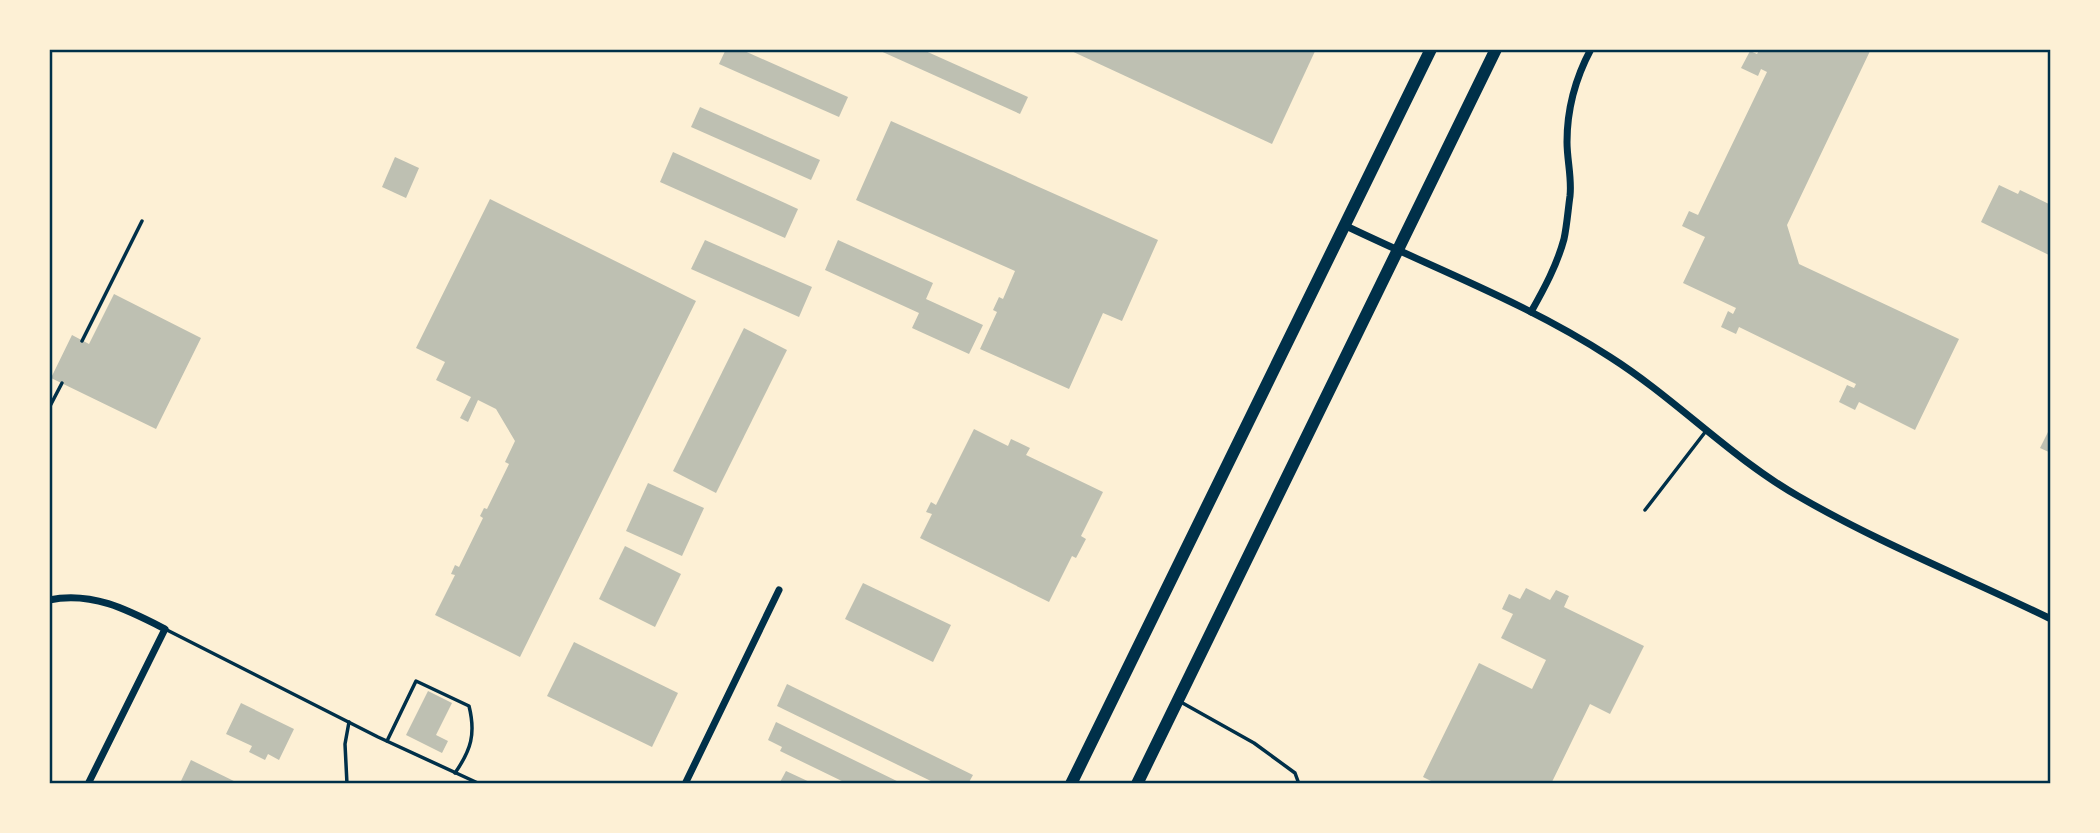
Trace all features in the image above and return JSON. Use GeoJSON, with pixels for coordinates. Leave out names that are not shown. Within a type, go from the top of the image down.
{"type":"FeatureCollection","features":[{"type":"Feature","properties":{"kind":"main road"},"geometry":{"type":"LineString","coordinates":[[1071,784],[1431,49]]}},
{"type":"Feature","properties":{"kind":"main road"},"geometry":{"type":"LineString","coordinates":[[1137,784],[1496,49]]}},
{"type":"Feature","properties":{"kind":"street"},"geometry":{"type":"LineString","coordinates":[[1531,312],[1549,278],[1564,239],[1570,192],[1567,140],[1570,114],[1576,84],[1591,49]]}},
{"type":"Feature","properties":{"kind":"street"},"geometry":{"type":"LineString","coordinates":[[1344,225],[1531,312],[1609,356],[1663,394],[1748,463],[1797,496],[1858,528],[2051,619]]}},
{"type":"Feature","properties":{"kind":"street"},"geometry":{"type":"LineString","coordinates":[[685,784],[779,590]]}},
{"type":"Feature","properties":{"kind":"street"},"geometry":{"type":"LineString","coordinates":[[49,600],[73,598],[103,601],[135,613],[165,629],[88,784]]}},
{"type":"Feature","properties":{"kind":"lane"},"geometry":{"type":"LineString","coordinates":[[82,341],[142,222]]}},
{"type":"Feature","properties":{"kind":"lane"},"geometry":{"type":"LineString","coordinates":[[49,408],[62,383]]}},
{"type":"Feature","properties":{"kind":"lane"},"geometry":{"type":"LineString","coordinates":[[1645,510],[1707,430]]}},
{"type":"Feature","properties":{"kind":"lane"},"geometry":{"type":"LineString","coordinates":[[165,629],[387,741],[481,784]]}},
{"type":"Feature","properties":{"kind":"lane"},"geometry":{"type":"LineString","coordinates":[[387,741],[416,681],[469,706],[474,727],[465,759],[455,773]]}},
{"type":"Feature","properties":{"kind":"lane"},"geometry":{"type":"LineString","coordinates":[[1177,701],[1254,743],[1295,773],[1299,784]]}},
{"type":"Feature","properties":{"kind":"lane"},"geometry":{"type":"LineString","coordinates":[[347,784],[345,744],[349,722]]}},
{"type":"Feature","properties":{"kind":"building"},"geometry":{"type":"Polygon","coordinates":[[[726,49],[740,49],[848,97],[839,117],[719,64],[726,49]]]}},
{"type":"Feature","properties":{"kind":"building"},"geometry":{"type":"Polygon","coordinates":[[[876,49],[921,49],[1028,97],[1020,114],[876,49]]]}},
{"type":"Feature","properties":{"kind":"building"},"geometry":{"type":"Polygon","coordinates":[[[1067,49],[1316,49],[1272,144],[1067,49]]]}},
{"type":"Feature","properties":{"kind":"building"},"geometry":{"type":"Polygon","coordinates":[[[1760,49],[1871,49],[1787,225],[1799,264],[1959,339],[1915,430],[1859,402],[1855,410],[1839,402],[1847,385],[1854,388],[1856,384],[1739,327],[1736,334],[1721,327],[1728,311],[1733,314],[1736,308],[1683,283],[1705,237],[1682,226],[1689,211],[1698,215],[1767,72],[1761,69],[1758,76],[1741,68],[1750,51],[1757,54],[1760,49]]]}},
{"type":"Feature","properties":{"kind":"building"},"geometry":{"type":"Polygon","coordinates":[[[700,107],[820,160],[811,180],[691,127],[700,107]]]}},
{"type":"Feature","properties":{"kind":"building"},"geometry":{"type":"Polygon","coordinates":[[[891,121],[1158,240],[1122,321],[1103,313],[1069,389],[980,349],[997,312],[993,310],[999,297],[1003,299],[1015,271],[856,200],[891,121]]]}},
{"type":"Feature","properties":{"kind":"building"},"geometry":{"type":"Polygon","coordinates":[[[673,152],[798,209],[785,238],[660,182],[673,152]]]}},
{"type":"Feature","properties":{"kind":"building"},"geometry":{"type":"Polygon","coordinates":[[[395,157],[419,168],[406,198],[382,187],[395,157]]]}},
{"type":"Feature","properties":{"kind":"building"},"geometry":{"type":"Polygon","coordinates":[[[1999,185],[2018,194],[2020,190],[2051,205],[2051,256],[1981,222],[1999,185]]]}},
{"type":"Feature","properties":{"kind":"building"},"geometry":{"type":"Polygon","coordinates":[[[490,199],[696,301],[520,657],[435,615],[455,575],[451,574],[455,565],[459,567],[483,518],[480,516],[484,508],[487,509],[509,464],[505,462],[515,441],[496,409],[478,400],[468,422],[460,418],[471,397],[436,380],[445,362],[416,348],[490,199]]]}},
{"type":"Feature","properties":{"kind":"building"},"geometry":{"type":"Polygon","coordinates":[[[705,240],[812,287],[799,317],[691,269],[705,240]]]}},
{"type":"Feature","properties":{"kind":"building"},"geometry":{"type":"Polygon","coordinates":[[[838,240],[933,283],[926,299],[983,325],[969,354],[912,328],[919,313],[825,270],[838,240]]]}},
{"type":"Feature","properties":{"kind":"building"},"geometry":{"type":"Polygon","coordinates":[[[114,294],[201,338],[156,429],[51,378],[72,335],[89,344],[114,294]]]}},
{"type":"Feature","properties":{"kind":"building"},"geometry":{"type":"Polygon","coordinates":[[[744,328],[787,350],[716,493],[673,471],[744,328]]]}},
{"type":"Feature","properties":{"kind":"building"},"geometry":{"type":"Polygon","coordinates":[[[2051,426],[2051,453],[2040,448],[2051,426]]]}},
{"type":"Feature","properties":{"kind":"building"},"geometry":{"type":"Polygon","coordinates":[[[974,429],[1008,446],[1011,439],[1030,448],[1026,455],[1103,492],[1081,536],[1086,539],[1076,558],[1072,556],[1049,602],[920,538],[932,514],[926,512],[931,502],[936,505],[974,429]]]}},
{"type":"Feature","properties":{"kind":"building"},"geometry":{"type":"Polygon","coordinates":[[[648,483],[704,508],[682,556],[626,531],[648,483]]]}},
{"type":"Feature","properties":{"kind":"building"},"geometry":{"type":"Polygon","coordinates":[[[625,546],[681,574],[655,627],[599,599],[625,546]]]}},
{"type":"Feature","properties":{"kind":"building"},"geometry":{"type":"Polygon","coordinates":[[[863,583],[951,625],[933,662],[845,619],[863,583]]]}},
{"type":"Feature","properties":{"kind":"building"},"geometry":{"type":"Polygon","coordinates":[[[1526,588],[1550,600],[1556,590],[1569,596],[1564,607],[1644,646],[1610,714],[1590,704],[1551,784],[1437,784],[1423,777],[1479,663],[1532,689],[1546,660],[1501,638],[1513,614],[1502,609],[1509,594],[1520,599],[1526,588]]]}},
{"type":"Feature","properties":{"kind":"building"},"geometry":{"type":"Polygon","coordinates":[[[574,642],[678,693],[652,747],[547,696],[574,642]]]}},
{"type":"Feature","properties":{"kind":"building"},"geometry":{"type":"Polygon","coordinates":[[[787,684],[973,775],[968,784],[937,784],[777,706],[787,684]]]}},
{"type":"Feature","properties":{"kind":"building"},"geometry":{"type":"Polygon","coordinates":[[[428,691],[452,703],[436,735],[448,741],[442,753],[406,735],[428,691]]]}},
{"type":"Feature","properties":{"kind":"building"},"geometry":{"type":"Polygon","coordinates":[[[241,703],[294,729],[279,760],[268,754],[265,760],[249,752],[252,746],[226,734],[241,703]]]}},
{"type":"Feature","properties":{"kind":"building"},"geometry":{"type":"Polygon","coordinates":[[[776,722],[903,784],[848,784],[780,751],[782,747],[768,740],[776,722]]]}},
{"type":"Feature","properties":{"kind":"building"},"geometry":{"type":"Polygon","coordinates":[[[191,760],[240,784],[187,784],[181,781],[191,760]]]}},
{"type":"Feature","properties":{"kind":"building"},"geometry":{"type":"Polygon","coordinates":[[[786,771],[814,784],[779,784],[786,771]]]}}]}
